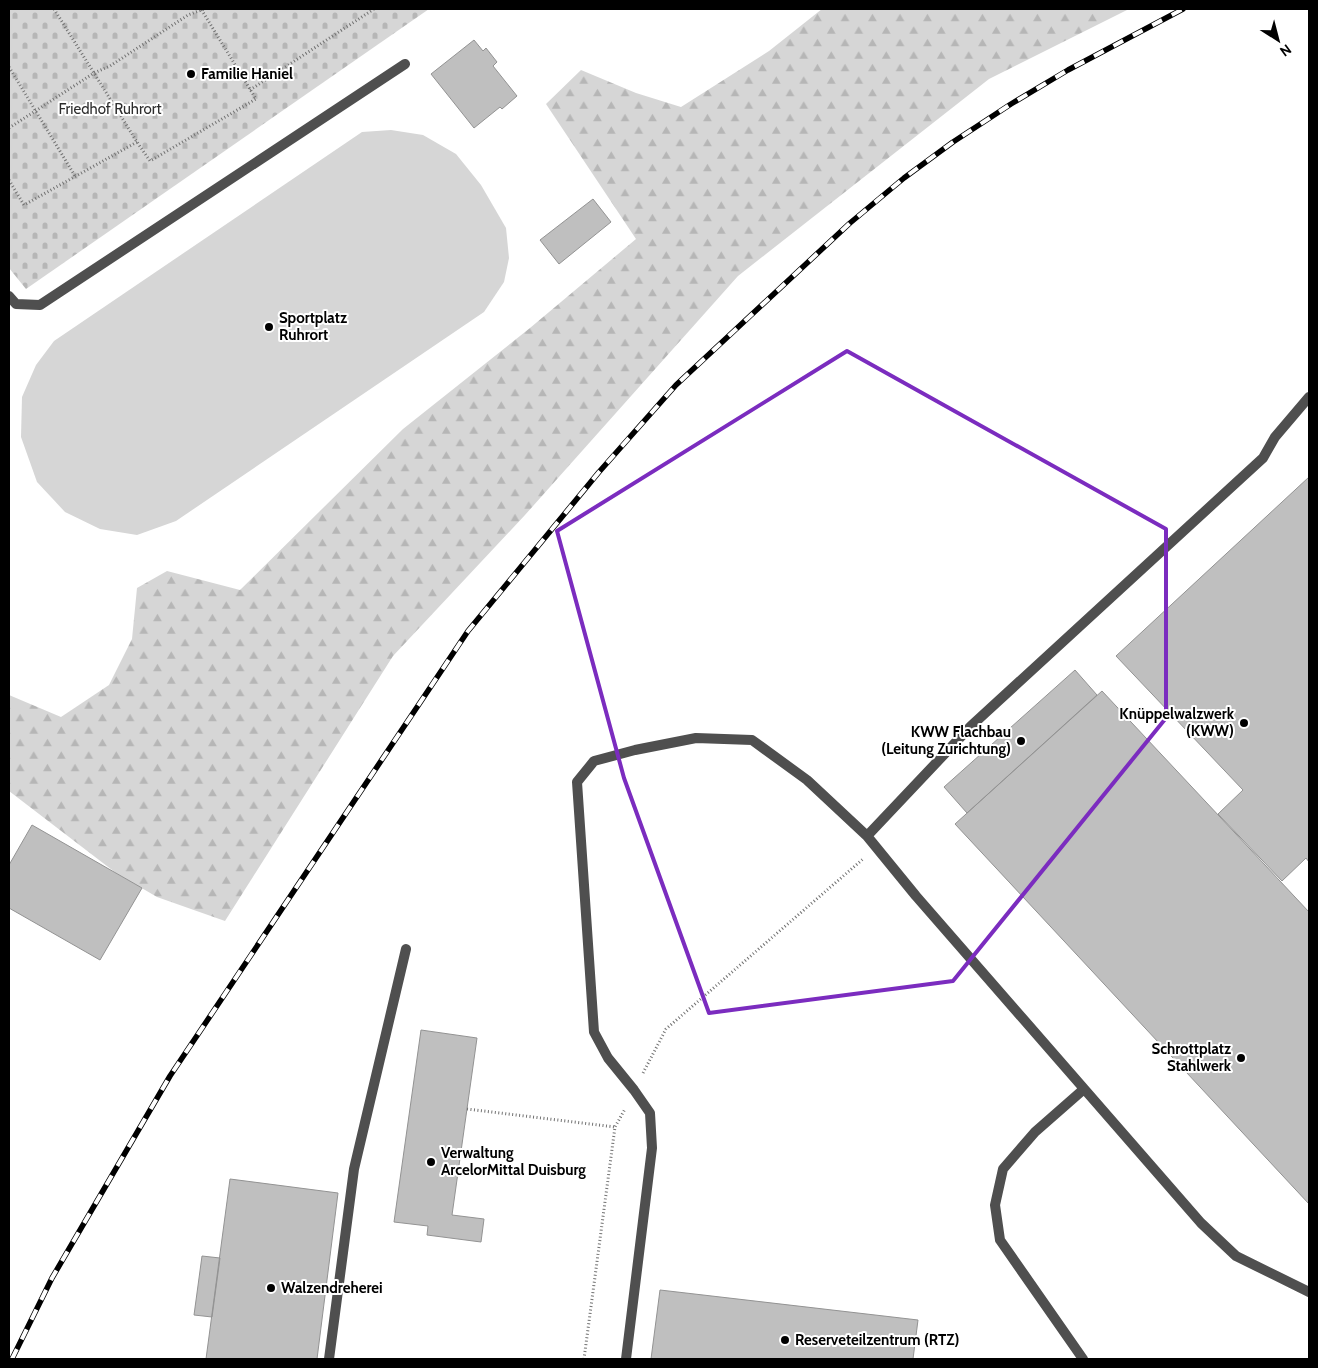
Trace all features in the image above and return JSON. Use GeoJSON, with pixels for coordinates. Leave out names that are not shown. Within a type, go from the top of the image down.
{"type":"FeatureCollection","features":[{"type":"Feature","properties":{"kind":"lane"},"geometry":{"type":"LineString","coordinates":[[9,296],[16,304],[40,305],[405,64]]}},
{"type":"Feature","properties":{"kind":"lane"},"geometry":{"type":"LineString","coordinates":[[867,836],[971,726],[1263,458],[1275,437],[1309,397]]}},
{"type":"Feature","properties":{"kind":"lane"},"geometry":{"type":"LineString","coordinates":[[626,1359],[652,1148],[650,1113],[608,1058],[594,1032],[576,782],[594,761],[635,750],[696,738],[752,740],[807,780],[867,836],[916,896],[1201,1223],[1236,1256],[1309,1292]]}},
{"type":"Feature","properties":{"kind":"lane"},"geometry":{"type":"LineString","coordinates":[[328,1359],[354,1169],[406,949]]}},
{"type":"Feature","properties":{"kind":"lane"},"geometry":{"type":"LineString","coordinates":[[1083,1359],[1000,1240],[995,1205],[1003,1169],[1035,1132],[1084,1089]]}},
{"type":"Feature","properties":{"kind":"path"},"geometry":{"type":"LineString","coordinates":[[9,128],[94,73],[110,66],[188,15],[203,9],[256,99],[150,161],[136,142],[94,73],[54,9]]}},
{"type":"Feature","properties":{"kind":"path"},"geometry":{"type":"LineString","coordinates":[[250,90],[374,9]]}},
{"type":"Feature","properties":{"kind":"path"},"geometry":{"type":"LineString","coordinates":[[9,67],[75,176]]}},
{"type":"Feature","properties":{"kind":"path"},"geometry":{"type":"LineString","coordinates":[[9,180],[24,206],[136,142]]}},
{"type":"Feature","properties":{"kind":"path"},"geometry":{"type":"LineString","coordinates":[[584,1359],[616,1127],[666,1029],[876,847]]}},
{"type":"Feature","properties":{"kind":"path"},"geometry":{"type":"LineString","coordinates":[[467,1109],[616,1127]]}},
{"type":"Feature","properties":{"kind":"highlighted area"},"geometry":{"type":"Polygon","coordinates":[[[847,351],[1166,529],[1166,718],[953,981],[709,1013],[624,778],[557,531],[847,351]]]}},
{"type":"Feature","properties":{"kind":"green space","name":"Friedhof Ruhrort"},"geometry":{"type":"Polygon","coordinates":[[[9,9],[429,9],[26,289],[9,268],[9,9]]]}},
{"type":"Feature","properties":{"kind":"green space"},"geometry":{"type":"Polygon","coordinates":[[[822,9],[1129,9],[989,79],[738,276],[525,515],[393,656],[225,921],[157,897],[116,873],[9,791],[9,695],[61,717],[109,685],[132,639],[137,588],[167,571],[240,590],[403,429],[530,328],[636,239],[546,104],[581,70],[636,93],[681,107],[769,51],[822,9]]]}},
{"type":"Feature","properties":{"kind":"green space","name":"Sportplatz Ruhrort"},"geometry":{"type":"Polygon","coordinates":[[[391,130],[423,135],[456,154],[481,185],[506,228],[509,258],[504,282],[484,312],[176,521],[137,535],[100,529],[65,512],[37,482],[21,437],[22,397],[36,365],[54,341],[362,132],[391,130]]]}},
{"type":"Feature","properties":{"kind":"building"},"geometry":{"type":"Polygon","coordinates":[[[474,40],[483,51],[486,48],[497,62],[493,66],[517,96],[474,128],[431,74],[474,40]]]}},
{"type":"Feature","properties":{"kind":"building"},"geometry":{"type":"Polygon","coordinates":[[[593,199],[611,222],[559,264],[540,240],[593,199]]]}},
{"type":"Feature","properties":{"kind":"building","name":"Knüppelwalzwerk (KWW)"},"geometry":{"type":"Polygon","coordinates":[[[1309,477],[1309,862],[1306,858],[1282,881],[1218,814],[1243,790],[1116,656],[1309,477]]]}},
{"type":"Feature","properties":{"kind":"building","name":"KWW Flachbau (Leitung Zurichtung)"},"geometry":{"type":"Polygon","coordinates":[[[1075,670],[1097,695],[967,813],[944,787],[1075,670]]]}},
{"type":"Feature","properties":{"kind":"building","name":"Schrottplatz Stahlwerk"},"geometry":{"type":"Polygon","coordinates":[[[1102,691],[1309,912],[1309,1204],[955,824],[1102,691]]]}},
{"type":"Feature","properties":{"kind":"building"},"geometry":{"type":"Polygon","coordinates":[[[32,825],[142,888],[100,960],[9,908],[9,865],[32,825]]]}},
{"type":"Feature","properties":{"kind":"building","name":"Verwaltung ArcelorMittal Duisburg"},"geometry":{"type":"Polygon","coordinates":[[[421,1030],[477,1038],[452,1215],[484,1219],[481,1242],[427,1235],[428,1226],[394,1222],[421,1030]]]}},
{"type":"Feature","properties":{"kind":"building","name":"Walzendreherei"},"geometry":{"type":"Polygon","coordinates":[[[230,1179],[338,1193],[317,1359],[206,1359],[230,1179]]]}},
{"type":"Feature","properties":{"kind":"building"},"geometry":{"type":"Polygon","coordinates":[[[202,1256],[220,1258],[212,1317],[194,1315],[202,1256]]]}},
{"type":"Feature","properties":{"kind":"building","name":"Reserveteilzentrum (RTZ)"},"geometry":{"type":"Polygon","coordinates":[[[660,1290],[918,1320],[913,1359],[651,1359],[660,1290]]]}},
{"type":"Feature","properties":{"kind":"railway"},"geometry":{"type":"LineString","coordinates":[[12,1359],[52,1278],[170,1076],[468,631],[599,472],[676,385],[850,223],[904,178],[953,142],[1011,104],[1068,70],[1183,9]]}},
{"type":"Feature","properties":{"kind":"place","name":"Familie Haniel"},"geometry":{"type":"Point","coordinates":[191,74]}},
{"type":"Feature","properties":{"kind":"place","name":"Sportplatz Ruhrort"},"geometry":{"type":"Point","coordinates":[269,327]}},
{"type":"Feature","properties":{"kind":"place","name":"Knüppelwalzwerk (KWW)"},"geometry":{"type":"Point","coordinates":[1244,723]}},
{"type":"Feature","properties":{"kind":"place","name":"KWW Flachbau (Leitung Zurichtung)"},"geometry":{"type":"Point","coordinates":[1021,741]}},
{"type":"Feature","properties":{"kind":"place","name":"Schrottplatz Stahlwerk"},"geometry":{"type":"Point","coordinates":[1241,1058]}},
{"type":"Feature","properties":{"kind":"place","name":"Verwaltung ArcelorMittal Duisburg"},"geometry":{"type":"Point","coordinates":[431,1162]}},
{"type":"Feature","properties":{"kind":"place","name":"Walzendreherei"},"geometry":{"type":"Point","coordinates":[271,1288]}},
{"type":"Feature","properties":{"kind":"place","name":"Reserveteilzentrum (RTZ)"},"geometry":{"type":"Point","coordinates":[785,1340]}}]}
